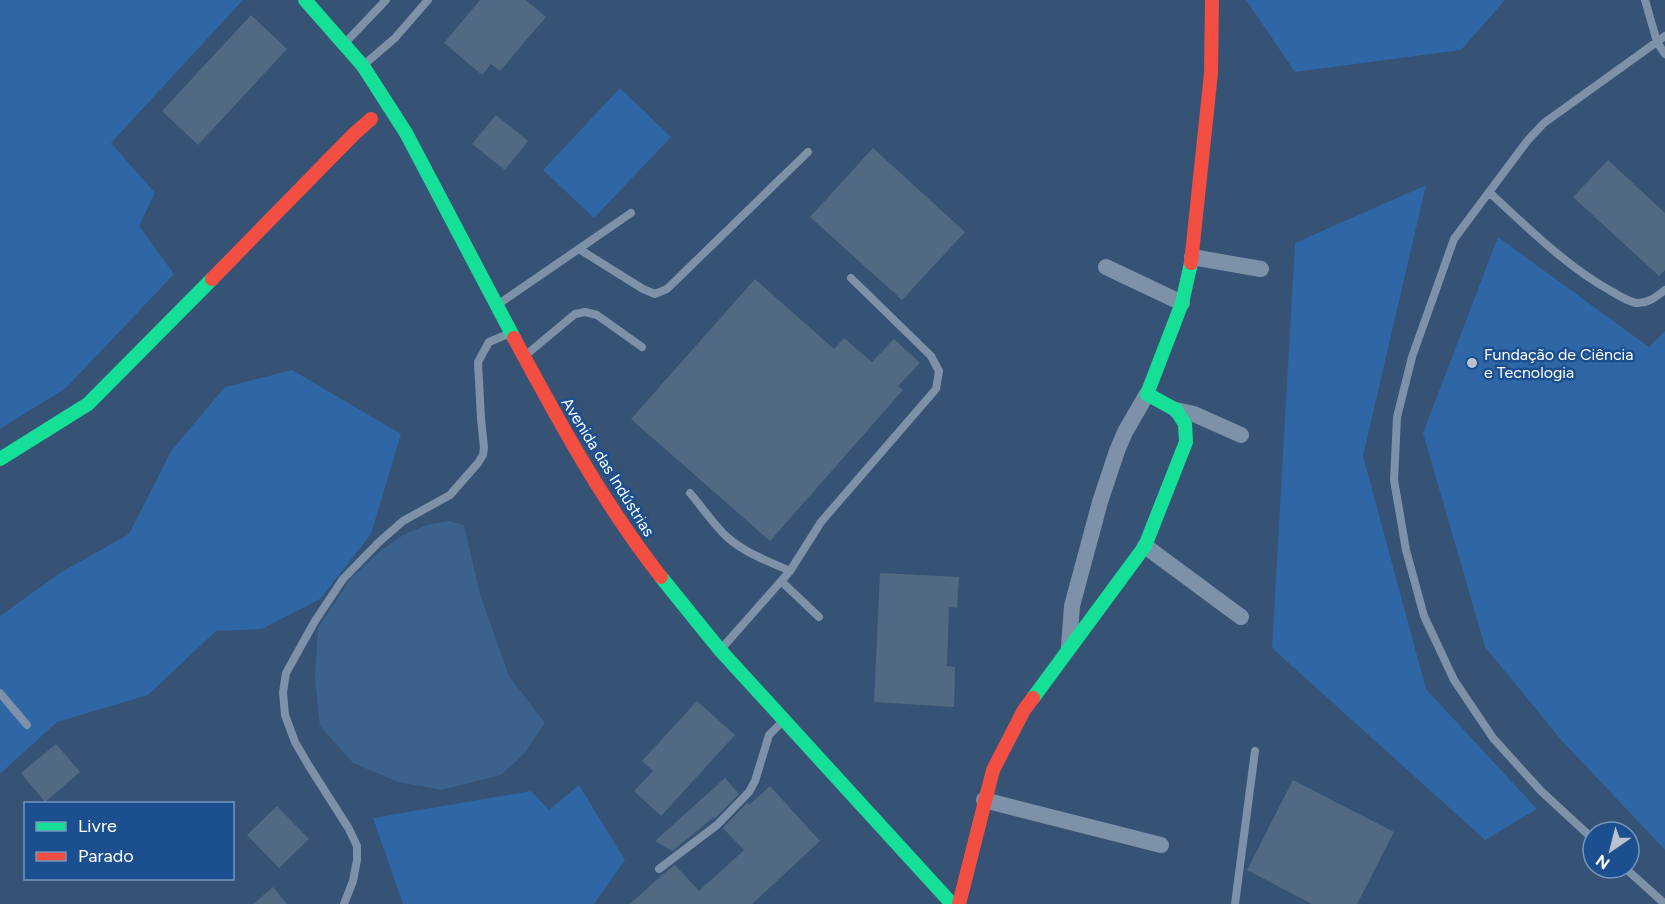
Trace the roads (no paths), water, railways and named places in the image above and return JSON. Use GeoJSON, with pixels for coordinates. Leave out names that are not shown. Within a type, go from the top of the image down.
{"type":"FeatureCollection","features":[{"type":"Feature","properties":{"kind":"street","name":"Avenida das Indústrias"},"geometry":{"type":"LineString","coordinates":[[305,0],[363,66],[406,133],[563,430],[637,546],[720,650],[951,904]]}},
{"type":"Feature","properties":{"kind":"street"},"geometry":{"type":"LineString","coordinates":[[1069,647],[1072,606],[1100,502],[1117,451],[1125,432],[1148,394],[1182,303],[1192,257],[1211,73],[1212,0]]}},
{"type":"Feature","properties":{"kind":"street"},"geometry":{"type":"LineString","coordinates":[[0,459],[88,404],[345,142],[371,119]]}},
{"type":"Feature","properties":{"kind":"street"},"geometry":{"type":"LineString","coordinates":[[1192,257],[1261,269]]}},
{"type":"Feature","properties":{"kind":"street"},"geometry":{"type":"LineString","coordinates":[[1106,267],[1182,303]]}},
{"type":"Feature","properties":{"kind":"street"},"geometry":{"type":"LineString","coordinates":[[1148,394],[1176,410],[1194,414],[1241,435]]}},
{"type":"Feature","properties":{"kind":"street"},"geometry":{"type":"LineString","coordinates":[[959,904],[993,770],[1024,710],[1145,546],[1186,442],[1185,424],[1176,410]]}},
{"type":"Feature","properties":{"kind":"street"},"geometry":{"type":"LineString","coordinates":[[1145,546],[1240,617]]}},
{"type":"Feature","properties":{"kind":"street"},"geometry":{"type":"LineString","coordinates":[[984,800],[1161,844]]}},
{"type":"Feature","properties":{"kind":"lane"},"geometry":{"type":"LineString","coordinates":[[344,44],[386,0]]}},
{"type":"Feature","properties":{"kind":"lane"},"geometry":{"type":"LineString","coordinates":[[363,66],[395,38],[428,0]]}},
{"type":"Feature","properties":{"kind":"lane"},"geometry":{"type":"LineString","coordinates":[[1645,0],[1665,54]]}},
{"type":"Feature","properties":{"kind":"lane"},"geometry":{"type":"LineString","coordinates":[[1581,828],[1541,791],[1493,738],[1454,680],[1424,616],[1406,550],[1394,480],[1397,417],[1412,357],[1454,238],[1528,140],[1544,123],[1661,39]]}},
{"type":"Feature","properties":{"kind":"lane"},"geometry":{"type":"LineString","coordinates":[[579,249],[643,290],[655,294],[667,289],[808,152]]}},
{"type":"Feature","properties":{"kind":"lane"},"geometry":{"type":"LineString","coordinates":[[1489,192],[1527,227],[1592,280],[1623,298],[1636,303],[1645,303],[1665,290]]}},
{"type":"Feature","properties":{"kind":"lane"},"geometry":{"type":"LineString","coordinates":[[497,305],[631,213]]}},
{"type":"Feature","properties":{"kind":"lane"},"geometry":{"type":"LineString","coordinates":[[720,650],[790,571],[821,522],[936,389],[939,370],[931,356],[851,278]]}},
{"type":"Feature","properties":{"kind":"lane"},"geometry":{"type":"LineString","coordinates":[[524,356],[575,314],[585,312],[597,315],[642,347]]}},
{"type":"Feature","properties":{"kind":"lane"},"geometry":{"type":"LineString","coordinates":[[344,904],[353,881],[357,846],[349,828],[295,742],[285,715],[283,692],[286,673],[315,621],[343,579],[403,521],[450,495],[478,463],[484,448],[478,362],[489,342],[512,333]]}},
{"type":"Feature","properties":{"kind":"lane"},"geometry":{"type":"LineString","coordinates":[[690,493],[725,535],[736,544],[790,571]]}},
{"type":"Feature","properties":{"kind":"lane"},"geometry":{"type":"LineString","coordinates":[[781,581],[819,617]]}},
{"type":"Feature","properties":{"kind":"lane"},"geometry":{"type":"LineString","coordinates":[[0,693],[27,725]]}},
{"type":"Feature","properties":{"kind":"lane"},"geometry":{"type":"LineString","coordinates":[[658,869],[717,825],[749,792],[755,781],[769,735],[784,721]]}},
{"type":"Feature","properties":{"kind":"lane"},"geometry":{"type":"LineString","coordinates":[[1235,904],[1255,751]]}},
{"type":"Feature","properties":{"kind":"lane"},"geometry":{"type":"LineString","coordinates":[[1638,880],[1665,904]]}},
{"type":"Feature","properties":{"kind":"place","name":"Fundação de Ciência e Tecnologia"},"geometry":{"type":"Point","coordinates":[1472,363]}}]}
